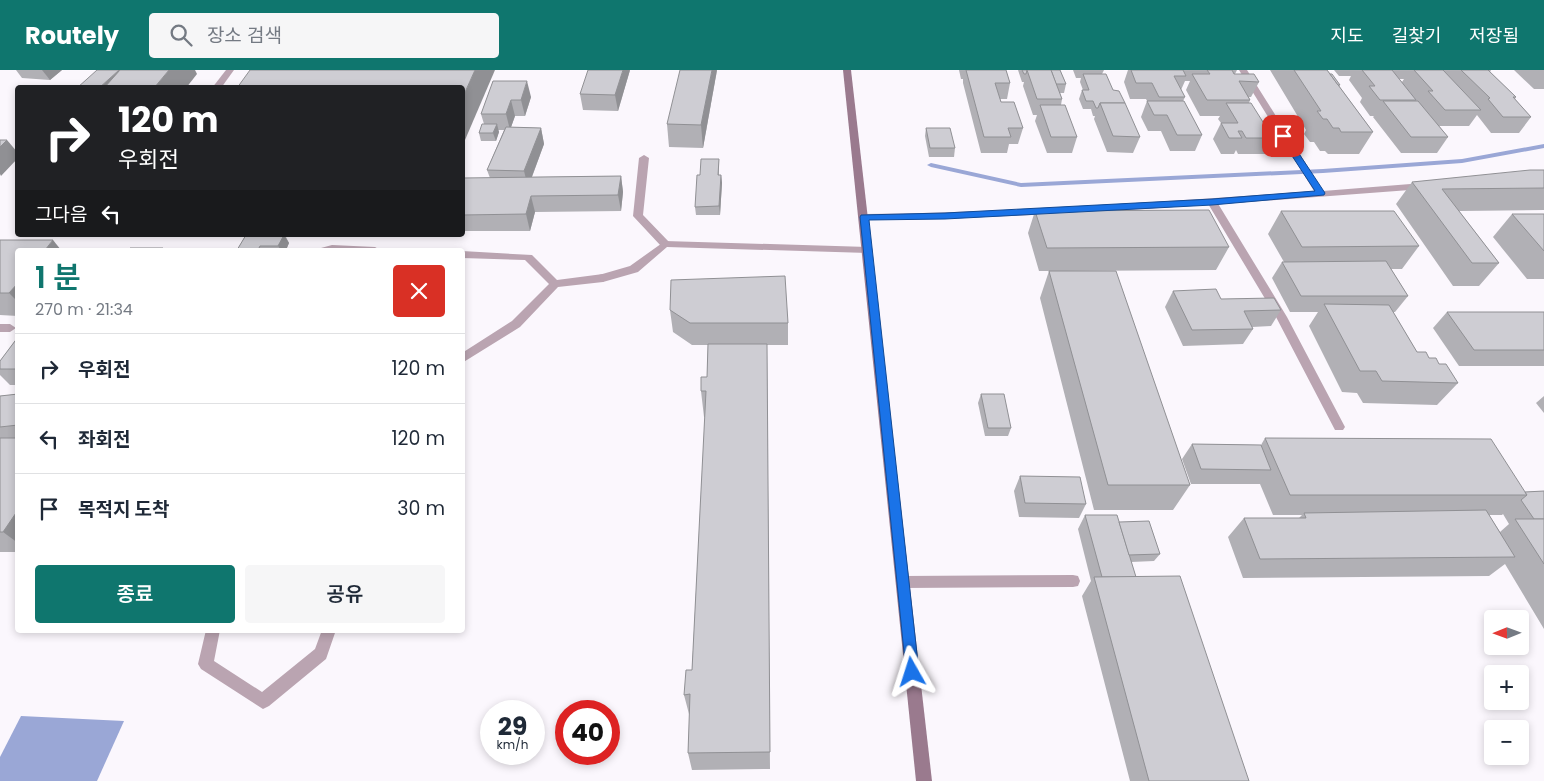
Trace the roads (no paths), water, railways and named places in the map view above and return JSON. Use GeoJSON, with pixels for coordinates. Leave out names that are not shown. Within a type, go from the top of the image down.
{"type":"FeatureCollection","features":[{"type":"Feature","properties":{"kind":"street"},"geometry":{"type":"LineString","coordinates":[[218,85],[230,70]]}},
{"type":"Feature","properties":{"kind":"street"},"geometry":{"type":"LineString","coordinates":[[847,70],[924,781]]}},
{"type":"Feature","properties":{"kind":"street"},"geometry":{"type":"LineString","coordinates":[[1243,70],[1320,193]]}},
{"type":"Feature","properties":{"kind":"street"},"geometry":{"type":"LineString","coordinates":[[644,158],[638,216],[665,244]]}},
{"type":"Feature","properties":{"kind":"street"},"geometry":{"type":"LineString","coordinates":[[864,217],[945,216],[1212,202],[1436,185]]}},
{"type":"Feature","properties":{"kind":"street"},"geometry":{"type":"LineString","coordinates":[[1212,202],[1281,317],[1339,427]]}},
{"type":"Feature","properties":{"kind":"street"},"geometry":{"type":"LineString","coordinates":[[465,357],[516,324],[554,284],[603,278],[634,269],[665,244],[868,250]]}},
{"type":"Feature","properties":{"kind":"street"},"geometry":{"type":"LineString","coordinates":[[465,254],[528,257],[554,284]]}},
{"type":"Feature","properties":{"kind":"street"},"geometry":{"type":"LineString","coordinates":[[903,582],[1074,581]]}},
{"type":"Feature","properties":{"kind":"street"},"geometry":{"type":"LineString","coordinates":[[212,633],[206,664],[263,701],[321,654],[328,633]]}},
{"type":"Feature","properties":{"kind":"water"},"geometry":{"type":"Polygon","coordinates":[[[21,716],[124,721],[97,781],[0,781],[0,757],[21,716]]]}},
{"type":"Feature","properties":{"kind":"waterway"},"geometry":{"type":"LineString","coordinates":[[931,165],[1021,185],[1323,171],[1462,161],[1544,146]]}}]}
